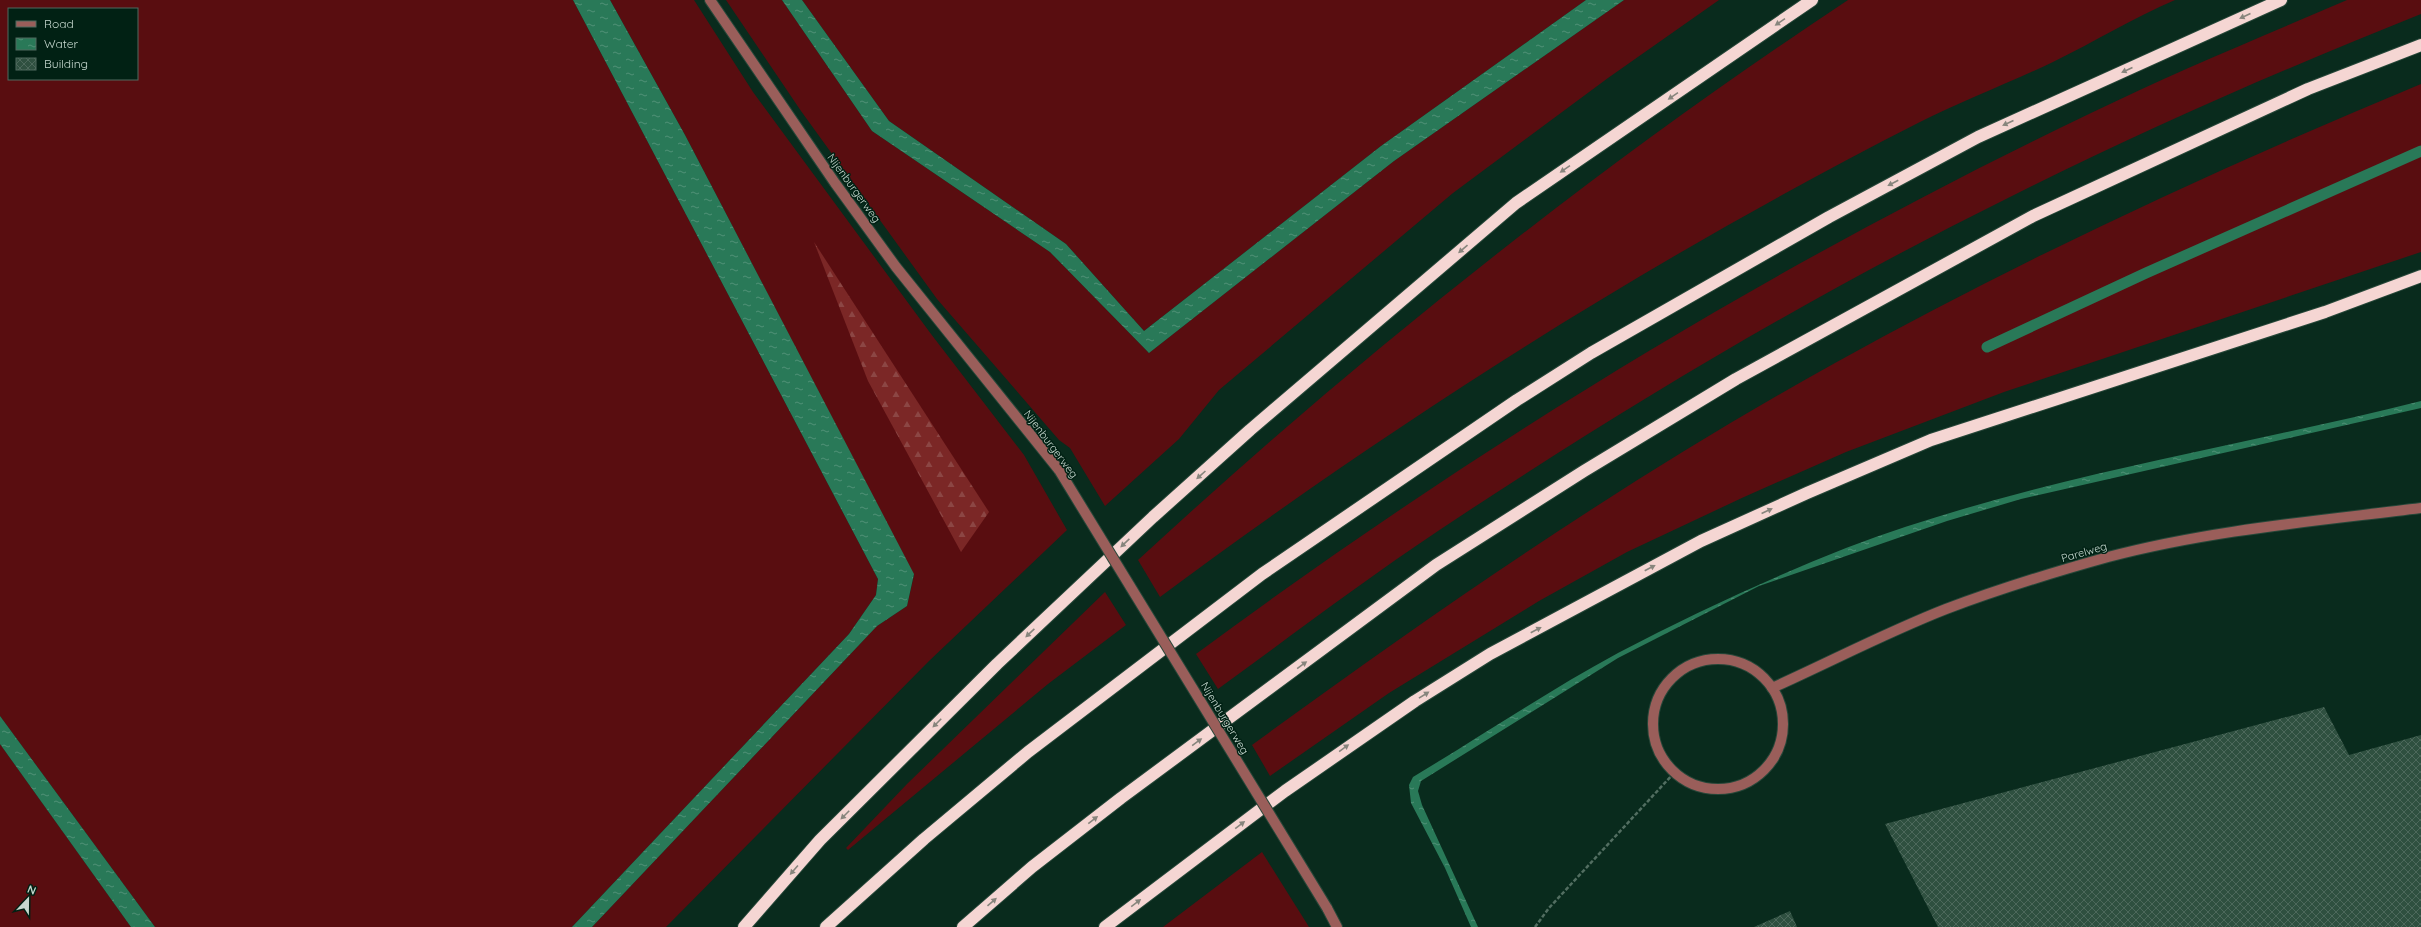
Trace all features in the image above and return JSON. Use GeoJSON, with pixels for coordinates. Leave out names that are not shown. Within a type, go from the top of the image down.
{"type":"FeatureCollection","features":[{"type":"Feature","properties":{"kind":"highway"},"geometry":{"type":"LineString","coordinates":[[744,927],[820,840],[997,664],[1153,517],[1250,430],[1516,203],[1812,0]]}},
{"type":"Feature","properties":{"kind":"highway"},"geometry":{"type":"LineString","coordinates":[[826,927],[924,839],[1028,752],[1262,574],[1524,396],[1591,353],[1829,217],[1978,136],[2280,0]]}},
{"type":"Feature","properties":{"kind":"highway"},"geometry":{"type":"LineString","coordinates":[[963,927],[1032,867],[1121,798],[1436,565],[1584,471],[1730,382],[2033,216],[2308,89],[2421,45]]}},
{"type":"Feature","properties":{"kind":"highway"},"geometry":{"type":"LineString","coordinates":[[1105,927],[1285,791],[1415,701],[1490,654],[1701,541],[1807,493],[1931,440],[2325,312],[2421,276]]}},
{"type":"Feature","properties":{"kind":"street","name":"Nijenburgerweg"},"geometry":{"type":"LineString","coordinates":[[710,0],[835,183],[896,267],[1059,470],[1327,908],[1337,927]]}},
{"type":"Feature","properties":{"kind":"street","name":"Parelweg"},"geometry":{"type":"LineString","coordinates":[[1772,688],[1945,609],[2026,581],[2110,557],[2194,539],[2286,525],[2421,508]]}},
{"type":"Feature","properties":{"kind":"street"},"geometry":{"type":"LineString","coordinates":[[1710,659],[1728,660],[1745,665],[1760,674],[1772,688],[1781,707],[1784,728],[1780,748],[1768,767],[1752,780],[1733,788],[1712,790],[1692,785],[1674,773],[1661,756],[1653,736],[1652,719],[1656,701],[1665,686],[1677,673],[1693,664],[1710,659]]}},
{"type":"Feature","properties":{"kind":"path"},"geometry":{"type":"LineString","coordinates":[[1535,927],[1549,908],[1674,773]]}},
{"type":"Feature","properties":{"kind":"shaded area"},"geometry":{"type":"Polygon","coordinates":[[[0,0],[573,0],[878,579],[876,595],[849,634],[572,927],[155,927],[0,716],[0,0]]]}},
{"type":"Feature","properties":{"kind":"shaded area"},"geometry":{"type":"Polygon","coordinates":[[[610,0],[694,0],[753,92],[931,334],[1024,455],[1067,530],[929,661],[666,927],[592,927],[877,626],[907,606],[914,575],[685,135],[610,0]]]}},
{"type":"Feature","properties":{"kind":"shaded area"},"geometry":{"type":"Polygon","coordinates":[[[726,0],[782,0],[872,131],[1050,252],[1149,353],[1394,161],[1624,0],[1719,0],[1608,78],[1453,193],[1219,390],[1179,439],[1105,506],[1070,448],[1059,440],[937,299],[801,111],[726,0]]]}},
{"type":"Feature","properties":{"kind":"shaded area"},"geometry":{"type":"Polygon","coordinates":[[[802,0],[1586,0],[1381,146],[1144,331],[1066,244],[889,121],[802,0]]]}},
{"type":"Feature","properties":{"kind":"shaded area"},"geometry":{"type":"Polygon","coordinates":[[[1848,0],[2175,0],[2144,14],[2053,62],[1918,123],[1721,229],[1625,285],[1435,404],[1250,531],[1160,597],[1138,560],[1307,410],[1482,266],[1571,197],[1662,129],[1848,0]]]}},
{"type":"Feature","properties":{"kind":"shaded area"},"geometry":{"type":"Polygon","coordinates":[[[2347,0],[2421,0],[2421,14],[2264,79],[2110,148],[1935,235],[1790,314],[1718,355],[1577,441],[1438,531],[1382,569],[1218,689],[1196,654],[1302,577],[1519,431],[1630,362],[1743,296],[1857,232],[1973,171],[2091,113],[2186,69],[2347,0]]]}},
{"type":"Feature","properties":{"kind":"shaded area"},"geometry":{"type":"Polygon","coordinates":[[[2421,84],[2421,252],[2004,392],[1846,452],[1744,497],[1627,552],[1539,601],[1389,693],[1270,776],[1252,745],[1393,643],[1537,545],[1684,451],[1759,406],[1906,324],[2051,250],[2198,181],[2421,84]]]}},
{"type":"Feature","properties":{"kind":"shaded area"},"geometry":{"type":"Polygon","coordinates":[[[1105,592],[1126,625],[1048,684],[848,850],[846,848],[907,784],[1105,592]]]}},
{"type":"Feature","properties":{"kind":"shaded area"},"geometry":{"type":"Polygon","coordinates":[[[0,744],[131,927],[0,927],[0,744]]]}},
{"type":"Feature","properties":{"kind":"shaded area"},"geometry":{"type":"Polygon","coordinates":[[[1262,852],[1309,927],[1163,927],[1262,852]]]}},
{"type":"Feature","properties":{"kind":"green space"},"geometry":{"type":"Polygon","coordinates":[[[814,242],[989,512],[961,552],[868,381],[814,242]]]}},
{"type":"Feature","properties":{"kind":"water"},"geometry":{"type":"Polygon","coordinates":[[[573,0],[610,0],[685,135],[914,574],[907,606],[877,626],[592,927],[572,927],[849,634],[876,595],[878,579],[573,0]]]}},
{"type":"Feature","properties":{"kind":"water"},"geometry":{"type":"Polygon","coordinates":[[[782,0],[802,0],[889,121],[1066,244],[1144,331],[1381,146],[1586,0],[1624,0],[1394,161],[1149,353],[1050,252],[872,131],[782,0]]]}},
{"type":"Feature","properties":{"kind":"water"},"geometry":{"type":"Polygon","coordinates":[[[2421,401],[2421,408],[2021,499],[1947,521],[1759,586],[1618,658],[1421,781],[1418,791],[1422,805],[1478,927],[1471,927],[1445,868],[1411,803],[1409,785],[1413,777],[1566,683],[1618,653],[1674,624],[1788,572],[1846,548],[1987,502],[2058,483],[2421,401]]]}},
{"type":"Feature","properties":{"kind":"water"},"geometry":{"type":"Polygon","coordinates":[[[0,716],[155,927],[131,927],[0,744],[0,716]]]}},
{"type":"Feature","properties":{"kind":"building"},"geometry":{"type":"Polygon","coordinates":[[[2324,707],[2349,755],[2421,735],[2421,927],[1938,927],[1885,824],[2324,707]]]}},
{"type":"Feature","properties":{"kind":"building"},"geometry":{"type":"Polygon","coordinates":[[[1790,911],[1797,927],[1754,927],[1790,911]]]}},
{"type":"Feature","properties":{"kind":"waterway"},"geometry":{"type":"LineString","coordinates":[[1987,347],[2146,273],[2421,151]]}}]}
